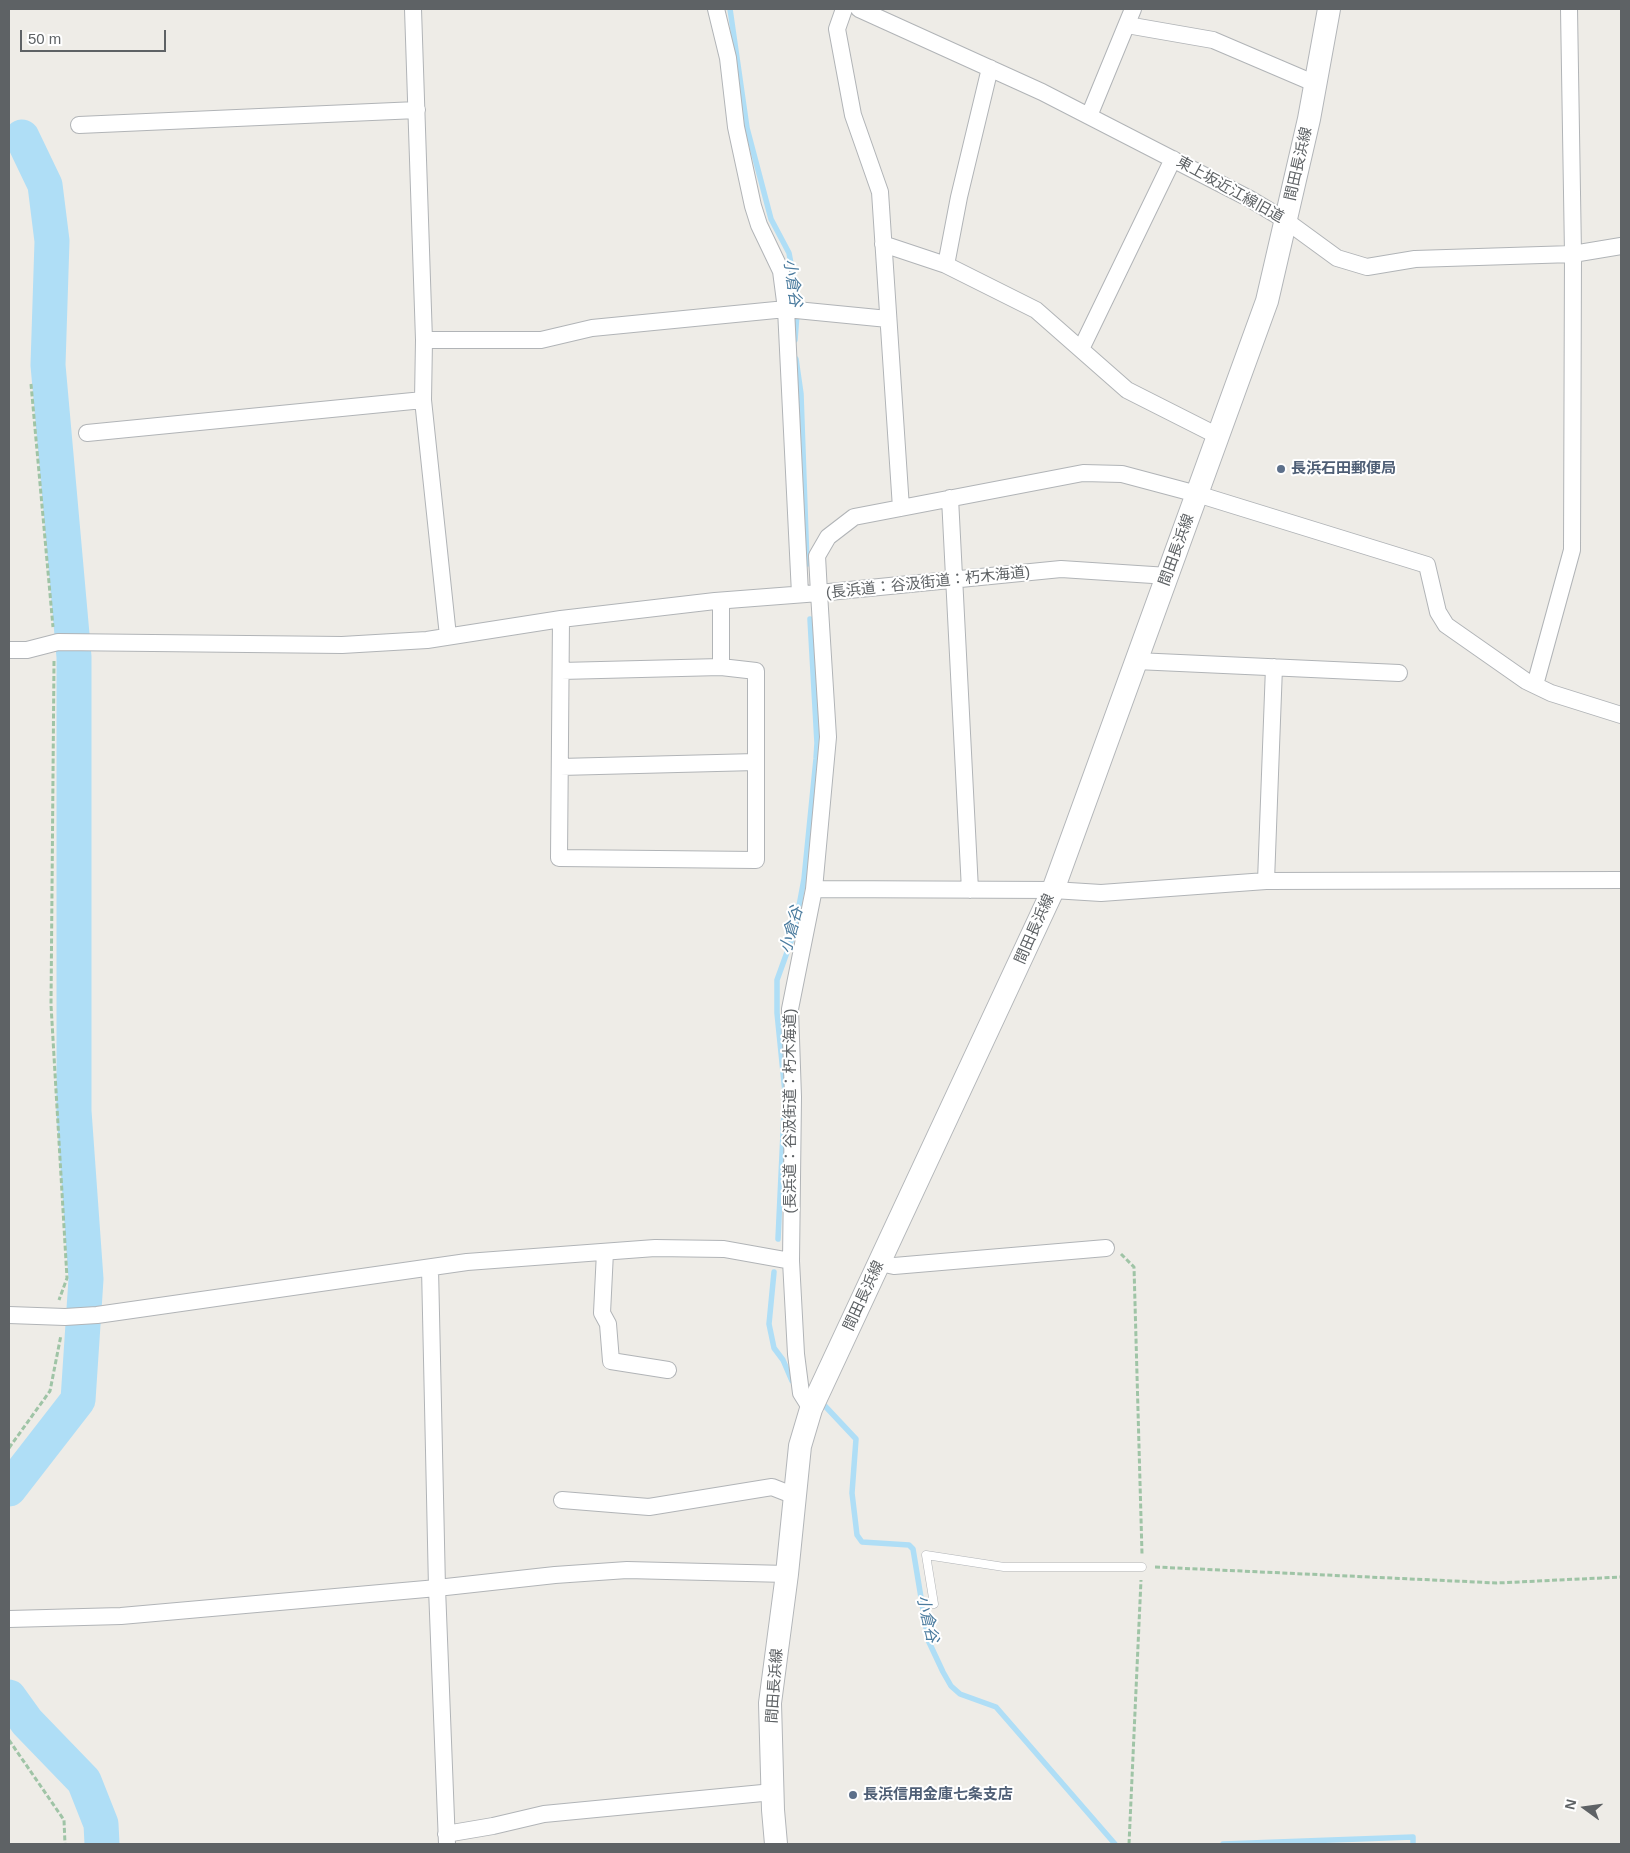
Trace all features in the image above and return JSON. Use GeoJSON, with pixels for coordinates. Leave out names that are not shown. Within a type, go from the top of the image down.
{"type":"FeatureCollection","features":[{"type":"Feature","properties":{"kind":"main road","name":"間田長浜線"},"geometry":{"type":"LineString","coordinates":[[776,1844],[770,1703],[787,1574],[800,1446],[810,1410],[1053,890],[1267,301],[1309,119],[1329,9]]}},
{"type":"Feature","properties":{"kind":"street"},"geometry":{"type":"LineString","coordinates":[[413,9],[424,340],[423,400],[448,636]]}},
{"type":"Feature","properties":{"kind":"street"},"geometry":{"type":"LineString","coordinates":[[716,9],[728,58],[736,127],[752,206],[781,271],[786,309],[800,594]]}},
{"type":"Feature","properties":{"kind":"street"},"geometry":{"type":"LineString","coordinates":[[844,9],[837,29],[853,115],[880,192],[901,508]]}},
{"type":"Feature","properties":{"kind":"street","name":"東上坂近江線旧道"},"geometry":{"type":"LineString","coordinates":[[859,9],[990,68],[1089,116],[1250,199],[1285,220],[1337,258],[1367,267],[1415,259],[1573,254],[1621,246]]}},
{"type":"Feature","properties":{"kind":"street"},"geometry":{"type":"LineString","coordinates":[[1089,116],[1133,9]]}},
{"type":"Feature","properties":{"kind":"street"},"geometry":{"type":"LineString","coordinates":[[1535,685],[1572,550],[1573,254],[1569,9]]}},
{"type":"Feature","properties":{"kind":"street"},"geometry":{"type":"LineString","coordinates":[[1127,25],[1213,40],[1316,84]]}},
{"type":"Feature","properties":{"kind":"street"},"geometry":{"type":"LineString","coordinates":[[946,265],[959,197],[990,68]]}},
{"type":"Feature","properties":{"kind":"street"},"geometry":{"type":"LineString","coordinates":[[79,125],[417,110]]}},
{"type":"Feature","properties":{"kind":"street"},"geometry":{"type":"LineString","coordinates":[[1081,349],[1173,159]]}},
{"type":"Feature","properties":{"kind":"street"},"geometry":{"type":"LineString","coordinates":[[883,244],[946,265],[1036,310],[1127,390],[1218,436]]}},
{"type":"Feature","properties":{"kind":"street"},"geometry":{"type":"LineString","coordinates":[[424,340],[542,340],[592,328],[786,309],[888,319]]}},
{"type":"Feature","properties":{"kind":"street"},"geometry":{"type":"LineString","coordinates":[[87,433],[423,400]]}},
{"type":"Feature","properties":{"kind":"street"},"geometry":{"type":"LineString","coordinates":[[9,650],[27,650],[56,642],[88,641],[342,645],[427,640],[561,619],[721,601],[819,593],[817,556],[828,537],[854,517],[1083,473],[1122,474],[1197,494],[1427,565],[1438,612],[1446,625],[1526,681],[1551,693],[1621,715]]}},
{"type":"Feature","properties":{"kind":"street"},"geometry":{"type":"LineString","coordinates":[[950,498],[970,890]]}},
{"type":"Feature","properties":{"kind":"street","name":"(長浜道：谷汲街道：朽木海道)"},"geometry":{"type":"LineString","coordinates":[[810,1410],[801,1393],[796,1354],[791,1261],[793,1098],[790,1009],[814,889],[828,737],[819,593],[1061,569],[1168,576]]}},
{"type":"Feature","properties":{"kind":"street"},"geometry":{"type":"LineString","coordinates":[[721,601],[721,667]]}},
{"type":"Feature","properties":{"kind":"street"},"geometry":{"type":"LineString","coordinates":[[561,619],[559,858],[756,860],[756,671],[721,667],[561,671]]}},
{"type":"Feature","properties":{"kind":"street"},"geometry":{"type":"LineString","coordinates":[[1136,662],[1399,673]]}},
{"type":"Feature","properties":{"kind":"street"},"geometry":{"type":"LineString","coordinates":[[1266,881],[1274,668]]}},
{"type":"Feature","properties":{"kind":"street"},"geometry":{"type":"LineString","coordinates":[[560,767],[756,762]]}},
{"type":"Feature","properties":{"kind":"street"},"geometry":{"type":"LineString","coordinates":[[814,889],[1053,890],[1101,893],[1266,881],[1621,880]]}},
{"type":"Feature","properties":{"kind":"street"},"geometry":{"type":"LineString","coordinates":[[9,1315],[63,1317],[97,1315],[467,1262],[655,1248],[724,1249],[791,1261]]}},
{"type":"Feature","properties":{"kind":"street"},"geometry":{"type":"LineString","coordinates":[[880,1262],[894,1266],[1106,1248]]}},
{"type":"Feature","properties":{"kind":"street"},"geometry":{"type":"LineString","coordinates":[[606,1252],[602,1313],[608,1324],[611,1360],[668,1370]]}},
{"type":"Feature","properties":{"kind":"street"},"geometry":{"type":"LineString","coordinates":[[430,1268],[437,1588],[446,1839],[544,1814],[773,1792]]}},
{"type":"Feature","properties":{"kind":"street"},"geometry":{"type":"LineString","coordinates":[[562,1500],[649,1507],[772,1487],[794,1496]]}},
{"type":"Feature","properties":{"kind":"street"},"geometry":{"type":"LineString","coordinates":[[9,1619],[121,1616],[437,1588],[555,1575],[627,1570],[787,1574]]}},
{"type":"Feature","properties":{"kind":"lane"},"geometry":{"type":"LineString","coordinates":[[934,1604],[926,1555],[1004,1567],[1142,1567]]}},
{"type":"Feature","properties":{"kind":"path"},"geometry":{"type":"LineString","coordinates":[[9,1448],[50,1391],[63,1317],[67,1278],[52,1005],[56,642],[31,384]]}},
{"type":"Feature","properties":{"kind":"path"},"geometry":{"type":"LineString","coordinates":[[1106,1248],[1124,1255],[1134,1267],[1142,1567],[1129,1844]]}},
{"type":"Feature","properties":{"kind":"path"},"geometry":{"type":"LineString","coordinates":[[1142,1567],[1497,1583],[1621,1577]]}},
{"type":"Feature","properties":{"kind":"path"},"geometry":{"type":"LineString","coordinates":[[9,1740],[64,1820],[65,1844]]}},
{"type":"Feature","properties":{"kind":"waterway","name":"小倉谷"},"geometry":{"type":"LineString","coordinates":[[730,9],[747,128],[771,219],[789,253],[798,301],[795,340]]}},
{"type":"Feature","properties":{"kind":"waterway"},"geometry":{"type":"LineString","coordinates":[[9,1489],[78,1400],[86,1279],[74,1111],[74,657],[48,365],[52,241],[45,185],[22,137]]}},
{"type":"Feature","properties":{"kind":"waterway","name":"小倉谷"},"geometry":{"type":"LineString","coordinates":[[796,359],[801,394],[807,564]]}},
{"type":"Feature","properties":{"kind":"waterway","name":"小倉谷"},"geometry":{"type":"LineString","coordinates":[[778,1239],[785,1092],[777,1013],[777,980],[794,933],[804,879],[816,759],[817,743],[810,619]]}},
{"type":"Feature","properties":{"kind":"waterway","name":"小倉谷"},"geometry":{"type":"LineString","coordinates":[[774,1272],[769,1324],[774,1348],[783,1360],[792,1381]]}},
{"type":"Feature","properties":{"kind":"waterway","name":"小倉谷"},"geometry":{"type":"LineString","coordinates":[[825,1406],[856,1439],[852,1493],[857,1535],[862,1542],[909,1545],[913,1549],[928,1640],[951,1686],[960,1694],[996,1707],[1115,1844]]}},
{"type":"Feature","properties":{"kind":"waterway"},"geometry":{"type":"LineString","coordinates":[[9,1697],[27,1722],[84,1781],[101,1824],[102,1844]]}},
{"type":"Feature","properties":{"kind":"waterway","name":"小倉谷"},"geometry":{"type":"LineString","coordinates":[[1223,1844],[1413,1837],[1413,1844]]}},
{"type":"Feature","properties":{"kind":"place","name":"長浜石田郵便局"},"geometry":{"type":"Point","coordinates":[1281,469]}},
{"type":"Feature","properties":{"kind":"place","name":"長浜信用金庫七条支店"},"geometry":{"type":"Point","coordinates":[853,1795]}}]}
